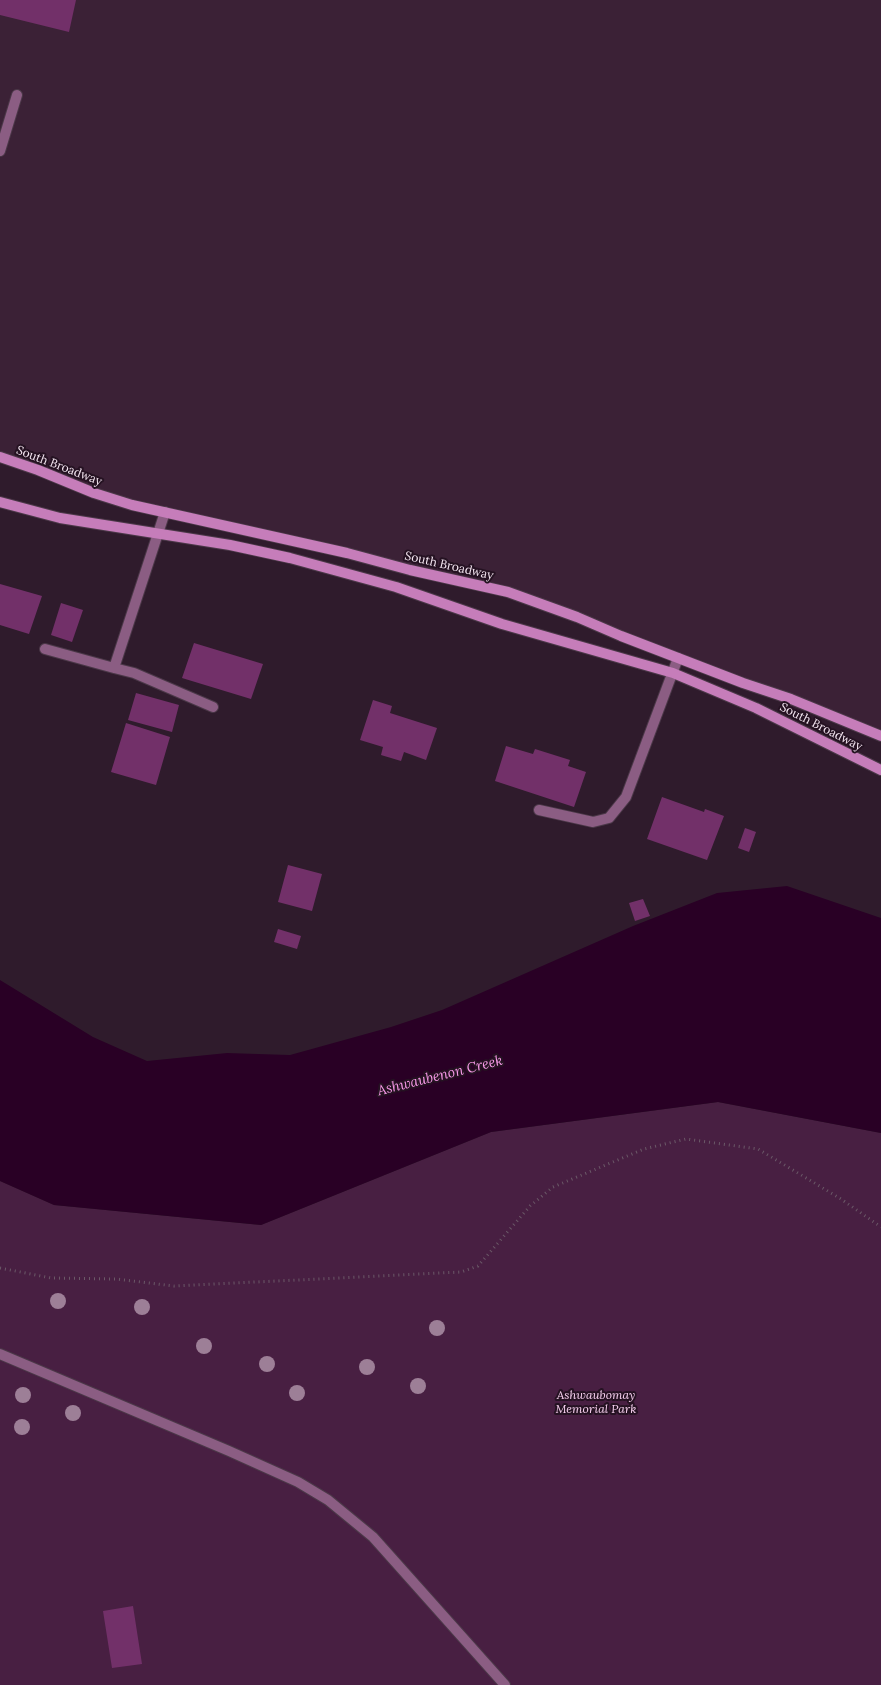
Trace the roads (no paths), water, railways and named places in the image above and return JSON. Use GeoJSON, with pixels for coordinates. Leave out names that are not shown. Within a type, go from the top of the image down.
{"type":"FeatureCollection","features":[{"type":"Feature","properties":{"kind":"street"},"geometry":{"type":"LineString","coordinates":[[0,151],[17,95]]}},
{"type":"Feature","properties":{"kind":"street","name":"South Broadway"},"geometry":{"type":"LineString","coordinates":[[0,457],[94,493],[132,505],[347,553],[410,570],[508,592],[577,617],[743,683],[791,699],[881,736]]}},
{"type":"Feature","properties":{"kind":"street","name":"South Broadway"},"geometry":{"type":"LineString","coordinates":[[0,502],[60,518],[238,547],[290,558],[396,587],[502,624],[673,673],[756,708],[881,770]]}},
{"type":"Feature","properties":{"kind":"street"},"geometry":{"type":"LineString","coordinates":[[114,668],[165,512]]}},
{"type":"Feature","properties":{"kind":"street"},"geometry":{"type":"LineString","coordinates":[[45,650],[134,673],[213,707]]}},
{"type":"Feature","properties":{"kind":"street"},"geometry":{"type":"LineString","coordinates":[[539,810],[593,822],[610,818],[626,798],[678,658]]}},
{"type":"Feature","properties":{"kind":"street"},"geometry":{"type":"LineString","coordinates":[[0,1354],[298,1482],[328,1500],[372,1537],[506,1685]]}},
{"type":"Feature","properties":{"kind":"water","name":"Ashwaubenon Creek"},"geometry":{"type":"Polygon","coordinates":[[[787,886],[881,918],[881,1133],[718,1102],[491,1132],[261,1225],[54,1205],[0,1181],[0,980],[93,1037],[147,1061],[227,1053],[290,1055],[391,1027],[442,1010],[633,926],[717,893],[787,886]]]}},
{"type":"Feature","properties":{"kind":"park label","name":"Ashwaubomay Memorial Park"},"geometry":{"type":"Point","coordinates":[596,1403]}}]}
